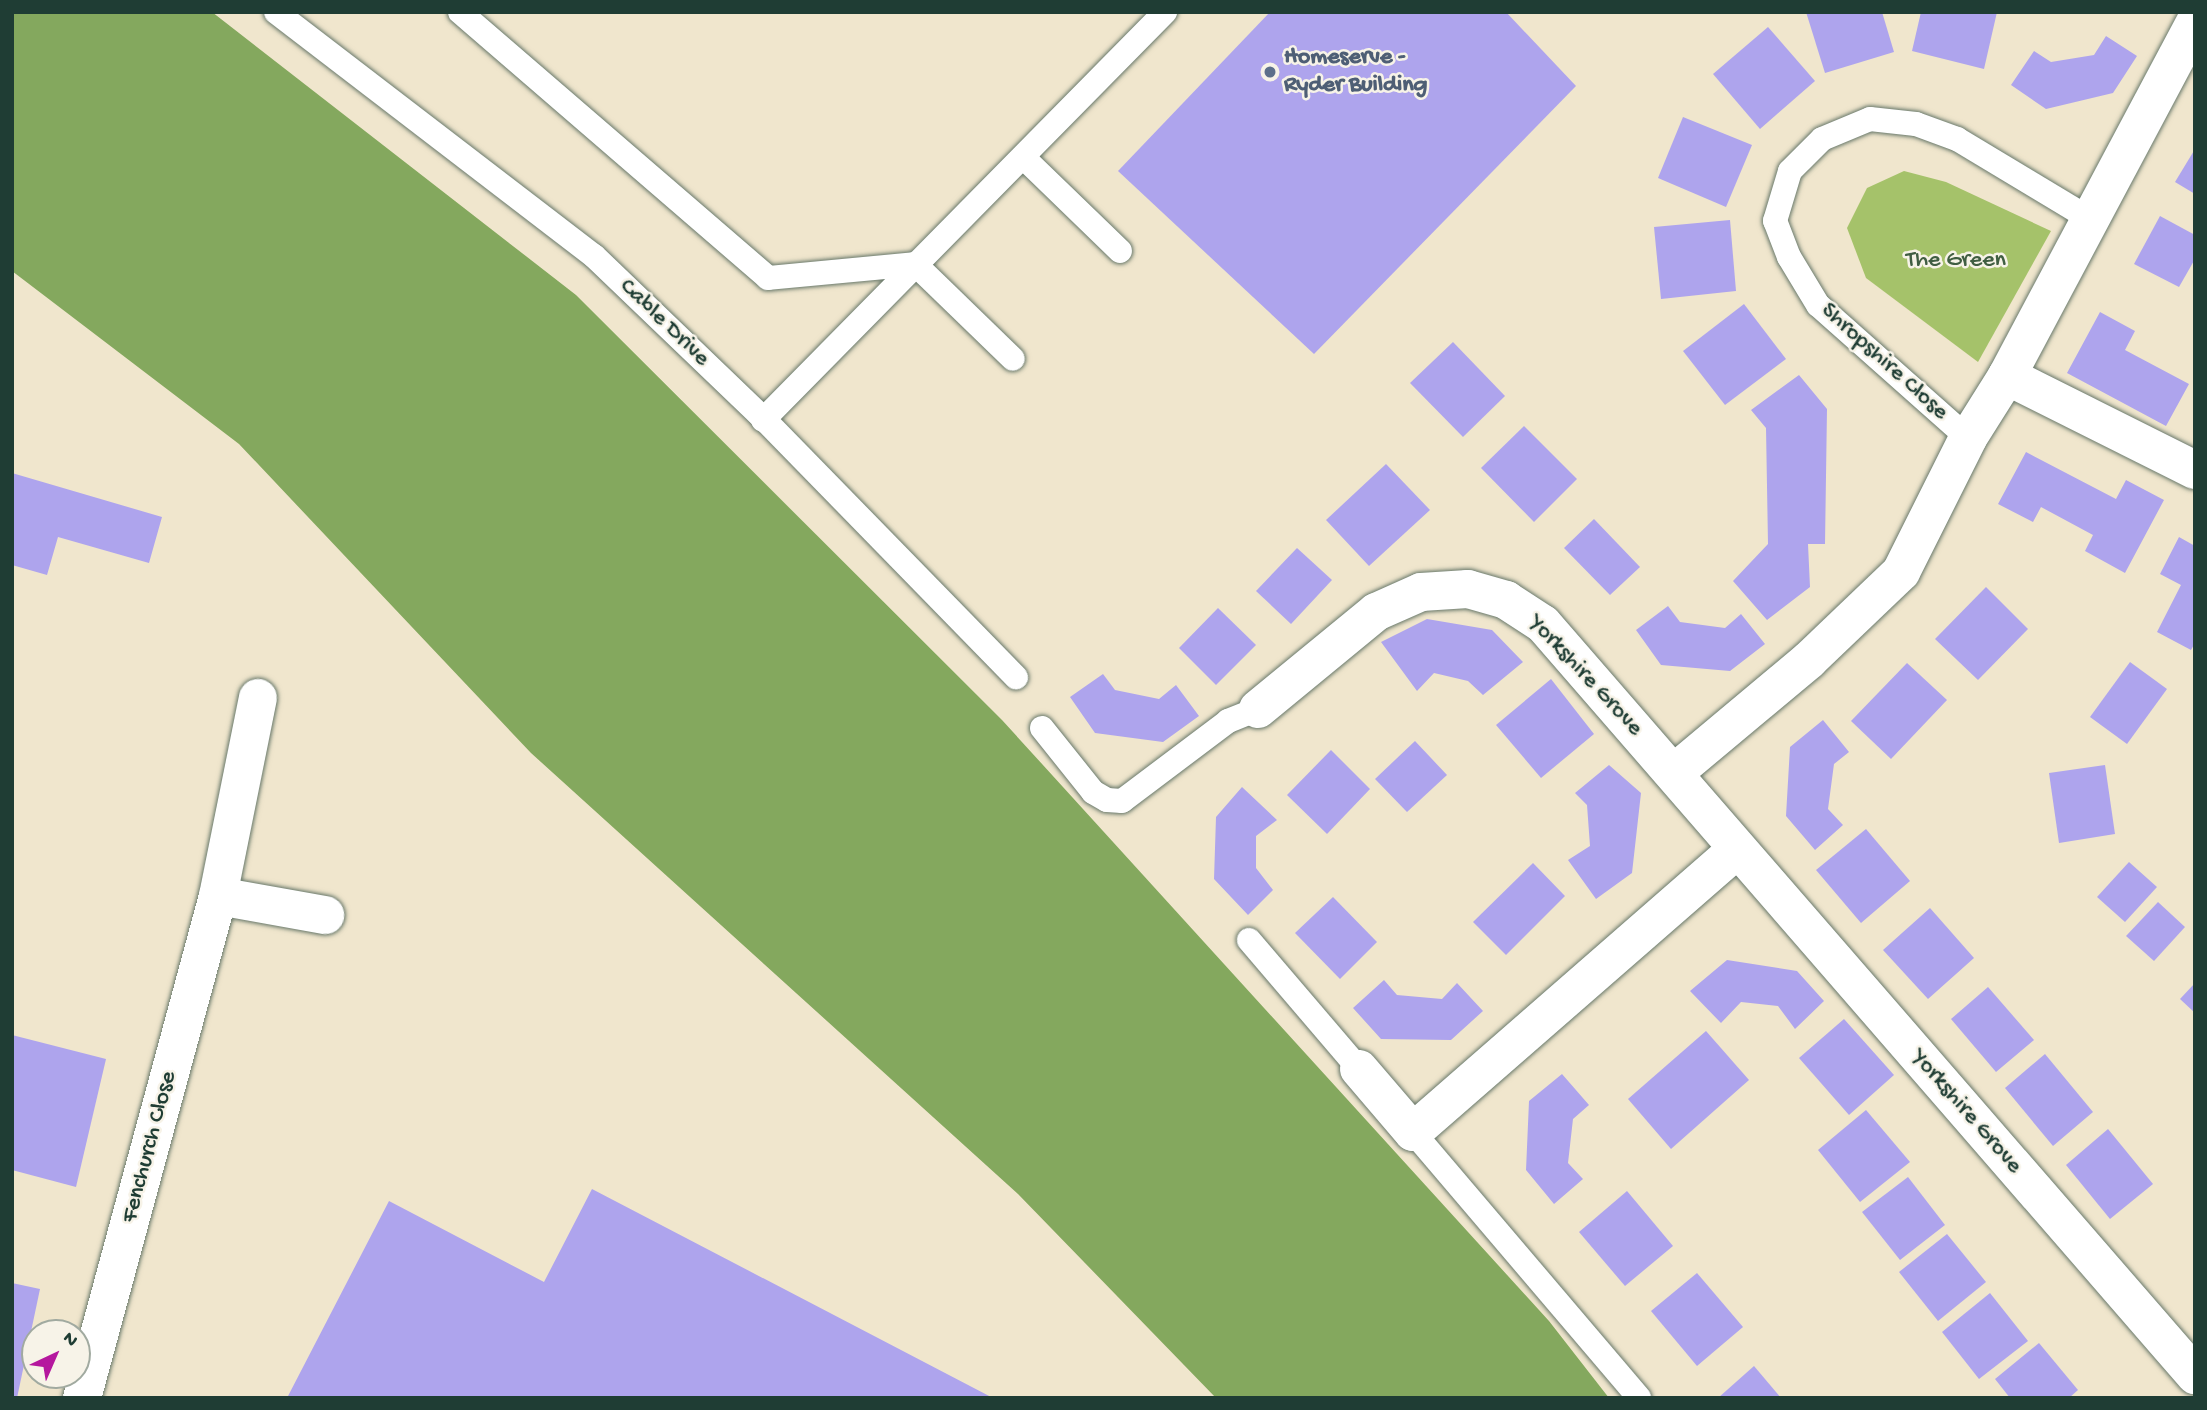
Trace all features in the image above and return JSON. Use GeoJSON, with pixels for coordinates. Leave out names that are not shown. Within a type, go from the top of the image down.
{"type":"FeatureCollection","features":[{"type":"Feature","properties":{"kind":"street","name":"Shropshire Close"},"geometry":{"type":"LineString","coordinates":[[1674,773],[1809,660],[1901,572],[1968,438],[2007,376],[2090,219],[2184,70],[2195,22]]}},
{"type":"Feature","properties":{"kind":"street"},"geometry":{"type":"LineString","coordinates":[[2007,376],[2195,470]]}},
{"type":"Feature","properties":{"kind":"street","name":"Yorkshire Grove"},"geometry":{"type":"LineString","coordinates":[[1258,709],[1377,612],[1421,592],[1468,589],[1506,600],[1543,624],[2195,1375]]}},
{"type":"Feature","properties":{"kind":"street","name":"Fenchurch Close"},"geometry":{"type":"LineString","coordinates":[[82,1398],[218,896],[258,698]]}},
{"type":"Feature","properties":{"kind":"street"},"geometry":{"type":"LineString","coordinates":[[1359,1069],[1413,1132],[1737,849]]}},
{"type":"Feature","properties":{"kind":"street"},"geometry":{"type":"LineString","coordinates":[[218,896],[325,915]]}},
{"type":"Feature","properties":{"kind":"lane","name":"Cable Drive"},"geometry":{"type":"LineString","coordinates":[[275,12],[594,256],[764,419],[1016,677]]}},
{"type":"Feature","properties":{"kind":"lane"},"geometry":{"type":"LineString","coordinates":[[460,12],[768,278],[915,264],[1013,359]]}},
{"type":"Feature","properties":{"kind":"lane"},"geometry":{"type":"LineString","coordinates":[[764,419],[1165,12]]}},
{"type":"Feature","properties":{"kind":"lane","name":"Shropshire Close"},"geometry":{"type":"LineString","coordinates":[[1968,438],[1818,304],[1789,257],[1775,221],[1790,171],[1822,139],[1870,119],[1916,124],[1957,139],[2090,219]]}},
{"type":"Feature","properties":{"kind":"lane"},"geometry":{"type":"LineString","coordinates":[[1023,157],[1120,251]]}},
{"type":"Feature","properties":{"kind":"lane"},"geometry":{"type":"LineString","coordinates":[[1042,729],[1093,792],[1107,800],[1122,801],[1228,721],[1258,709]]}},
{"type":"Feature","properties":{"kind":"lane"},"geometry":{"type":"LineString","coordinates":[[1249,940],[1359,1069]]}},
{"type":"Feature","properties":{"kind":"lane"},"geometry":{"type":"LineString","coordinates":[[1413,1132],[1639,1398]]}},
{"type":"Feature","properties":{"kind":"green space"},"geometry":{"type":"Polygon","coordinates":[[[12,12],[212,12],[576,295],[1002,720],[1549,1321],[1609,1398],[1216,1398],[1018,1194],[531,753],[239,444],[12,271],[12,12]]]}},
{"type":"Feature","properties":{"kind":"green space","name":"The Green"},"geometry":{"type":"Polygon","coordinates":[[[1904,171],[1946,182],[2051,231],[1978,362],[1866,278],[1847,228],[1867,188],[1904,171]]]}},
{"type":"Feature","properties":{"kind":"building"},"geometry":{"type":"Polygon","coordinates":[[[1270,12],[1506,12],[1576,86],[1314,354],[1118,171],[1270,12]]]}},
{"type":"Feature","properties":{"kind":"building"},"geometry":{"type":"Polygon","coordinates":[[[1806,12],[1882,12],[1894,52],[1825,73],[1806,12]]]}},
{"type":"Feature","properties":{"kind":"building"},"geometry":{"type":"Polygon","coordinates":[[[1921,12],[1997,12],[1984,69],[1912,51],[1921,12]]]}},
{"type":"Feature","properties":{"kind":"building"},"geometry":{"type":"Polygon","coordinates":[[[1768,27],[1815,81],[1760,129],[1713,74],[1768,27]]]}},
{"type":"Feature","properties":{"kind":"building"},"geometry":{"type":"Polygon","coordinates":[[[2106,36],[2137,56],[2113,93],[2046,109],[2011,85],[2034,51],[2051,62],[2094,55],[2106,36]]]}},
{"type":"Feature","properties":{"kind":"building"},"geometry":{"type":"Polygon","coordinates":[[[1683,117],[1752,145],[1726,207],[1658,178],[1683,117]]]}},
{"type":"Feature","properties":{"kind":"building"},"geometry":{"type":"Polygon","coordinates":[[[2195,149],[2195,194],[2175,182],[2195,149]]]}},
{"type":"Feature","properties":{"kind":"building"},"geometry":{"type":"Polygon","coordinates":[[[2160,216],[2195,235],[2195,259],[2179,287],[2134,264],[2160,216]]]}},
{"type":"Feature","properties":{"kind":"building"},"geometry":{"type":"Polygon","coordinates":[[[1730,220],[1736,291],[1661,299],[1654,227],[1730,220]]]}},
{"type":"Feature","properties":{"kind":"building"},"geometry":{"type":"Polygon","coordinates":[[[1744,304],[1786,359],[1725,405],[1683,351],[1744,304]]]}},
{"type":"Feature","properties":{"kind":"building"},"geometry":{"type":"Polygon","coordinates":[[[2100,312],[2135,331],[2125,350],[2189,384],[2166,426],[2067,373],[2100,312]]]}},
{"type":"Feature","properties":{"kind":"building"},"geometry":{"type":"Polygon","coordinates":[[[1453,342],[1505,396],[1463,437],[1410,383],[1453,342]]]}},
{"type":"Feature","properties":{"kind":"building"},"geometry":{"type":"Polygon","coordinates":[[[1799,375],[1827,409],[1825,544],[1808,544],[1810,587],[1767,620],[1733,581],[1768,544],[1766,428],[1751,410],[1799,375]]]}},
{"type":"Feature","properties":{"kind":"building"},"geometry":{"type":"Polygon","coordinates":[[[1524,426],[1577,479],[1534,522],[1481,468],[1524,426]]]}},
{"type":"Feature","properties":{"kind":"building"},"geometry":{"type":"Polygon","coordinates":[[[2026,452],[2116,499],[2126,480],[2164,500],[2125,573],[2085,551],[2093,535],[2041,507],[2033,522],[1998,504],[2026,452]]]}},
{"type":"Feature","properties":{"kind":"building"},"geometry":{"type":"Polygon","coordinates":[[[1386,464],[1430,510],[1369,566],[1326,520],[1386,464]]]}},
{"type":"Feature","properties":{"kind":"building"},"geometry":{"type":"Polygon","coordinates":[[[12,473],[162,517],[149,563],[58,537],[47,575],[12,565],[12,473]]]}},
{"type":"Feature","properties":{"kind":"building"},"geometry":{"type":"Polygon","coordinates":[[[1594,519],[1640,567],[1610,595],[1564,548],[1594,519]]]}},
{"type":"Feature","properties":{"kind":"building"},"geometry":{"type":"Polygon","coordinates":[[[2179,537],[2195,546],[2195,643],[2191,650],[2157,632],[2181,585],[2160,574],[2179,537]]]}},
{"type":"Feature","properties":{"kind":"building"},"geometry":{"type":"Polygon","coordinates":[[[1297,548],[1332,580],[1291,624],[1256,591],[1297,548]]]}},
{"type":"Feature","properties":{"kind":"building"},"geometry":{"type":"Polygon","coordinates":[[[1986,587],[2028,629],[1978,680],[1935,639],[1986,587]]]}},
{"type":"Feature","properties":{"kind":"building"},"geometry":{"type":"Polygon","coordinates":[[[1668,606],[1680,622],[1725,628],[1741,614],[1765,644],[1730,671],[1661,665],[1636,630],[1668,606]]]}},
{"type":"Feature","properties":{"kind":"building"},"geometry":{"type":"Polygon","coordinates":[[[1218,608],[1256,645],[1216,685],[1179,648],[1218,608]]]}},
{"type":"Feature","properties":{"kind":"building"},"geometry":{"type":"Polygon","coordinates":[[[1427,619],[1492,630],[1523,662],[1483,695],[1468,681],[1434,673],[1417,691],[1381,642],[1427,619]]]}},
{"type":"Feature","properties":{"kind":"building"},"geometry":{"type":"Polygon","coordinates":[[[2130,662],[2167,689],[2127,744],[2090,717],[2130,662]]]}},
{"type":"Feature","properties":{"kind":"building"},"geometry":{"type":"Polygon","coordinates":[[[1907,663],[1947,700],[1891,759],[1851,721],[1907,663]]]}},
{"type":"Feature","properties":{"kind":"building"},"geometry":{"type":"Polygon","coordinates":[[[1103,674],[1115,690],[1159,699],[1176,685],[1199,716],[1163,742],[1095,733],[1070,697],[1103,674]]]}},
{"type":"Feature","properties":{"kind":"building"},"geometry":{"type":"Polygon","coordinates":[[[1551,679],[1594,734],[1541,778],[1496,725],[1551,679]]]}},
{"type":"Feature","properties":{"kind":"building"},"geometry":{"type":"Polygon","coordinates":[[[1823,720],[1849,752],[1834,764],[1828,809],[1843,825],[1815,850],[1786,816],[1790,747],[1823,720]]]}},
{"type":"Feature","properties":{"kind":"building"},"geometry":{"type":"Polygon","coordinates":[[[1415,741],[1447,775],[1407,812],[1375,779],[1415,741]]]}},
{"type":"Feature","properties":{"kind":"building"},"geometry":{"type":"Polygon","coordinates":[[[1331,750],[1370,789],[1327,834],[1287,795],[1331,750]]]}},
{"type":"Feature","properties":{"kind":"building"},"geometry":{"type":"Polygon","coordinates":[[[1609,765],[1641,793],[1632,873],[1596,899],[1568,860],[1590,846],[1587,805],[1575,793],[1609,765]]]}},
{"type":"Feature","properties":{"kind":"building"},"geometry":{"type":"Polygon","coordinates":[[[2105,765],[2115,834],[2059,843],[2049,773],[2105,765]]]}},
{"type":"Feature","properties":{"kind":"building"},"geometry":{"type":"Polygon","coordinates":[[[1242,787],[1277,820],[1256,836],[1256,868],[1273,890],[1248,915],[1214,879],[1216,817],[1242,787]]]}},
{"type":"Feature","properties":{"kind":"building"},"geometry":{"type":"Polygon","coordinates":[[[1866,829],[1910,881],[1861,923],[1816,870],[1866,829]]]}},
{"type":"Feature","properties":{"kind":"building"},"geometry":{"type":"Polygon","coordinates":[[[2129,862],[2157,887],[2125,922],[2097,897],[2129,862]]]}},
{"type":"Feature","properties":{"kind":"building"},"geometry":{"type":"Polygon","coordinates":[[[1533,863],[1565,896],[1506,955],[1473,922],[1533,863]]]}},
{"type":"Feature","properties":{"kind":"building"},"geometry":{"type":"Polygon","coordinates":[[[1333,897],[1377,942],[1340,979],[1295,933],[1333,897]]]}},
{"type":"Feature","properties":{"kind":"building"},"geometry":{"type":"Polygon","coordinates":[[[2158,902],[2185,927],[2154,961],[2126,936],[2158,902]]]}},
{"type":"Feature","properties":{"kind":"building"},"geometry":{"type":"Polygon","coordinates":[[[1930,908],[1974,958],[1928,999],[1883,950],[1930,908]]]}},
{"type":"Feature","properties":{"kind":"building"},"geometry":{"type":"Polygon","coordinates":[[[1727,960],[1797,971],[1824,1001],[1795,1029],[1778,1006],[1741,1002],[1721,1023],[1690,991],[1727,960]]]}},
{"type":"Feature","properties":{"kind":"building"},"geometry":{"type":"Polygon","coordinates":[[[1384,980],[1397,995],[1442,999],[1457,983],[1483,1011],[1451,1040],[1381,1039],[1353,1008],[1384,980]]]}},
{"type":"Feature","properties":{"kind":"building"},"geometry":{"type":"Polygon","coordinates":[[[2195,983],[2195,1013],[2180,999],[2195,983]]]}},
{"type":"Feature","properties":{"kind":"building"},"geometry":{"type":"Polygon","coordinates":[[[1988,987],[2034,1040],[1996,1072],[1951,1019],[1988,987]]]}},
{"type":"Feature","properties":{"kind":"building"},"geometry":{"type":"Polygon","coordinates":[[[1844,1019],[1894,1075],[1849,1115],[1799,1058],[1844,1019]]]}},
{"type":"Feature","properties":{"kind":"building"},"geometry":{"type":"Polygon","coordinates":[[[1706,1031],[1749,1080],[1671,1149],[1628,1099],[1706,1031]]]}},
{"type":"Feature","properties":{"kind":"building"},"geometry":{"type":"Polygon","coordinates":[[[12,1035],[106,1059],[76,1187],[12,1170],[12,1035]]]}},
{"type":"Feature","properties":{"kind":"building"},"geometry":{"type":"Polygon","coordinates":[[[2045,1054],[2093,1112],[2053,1146],[2005,1088],[2045,1054]]]}},
{"type":"Feature","properties":{"kind":"building"},"geometry":{"type":"Polygon","coordinates":[[[1562,1074],[1589,1105],[1573,1119],[1568,1163],[1583,1179],[1554,1204],[1526,1170],[1529,1101],[1562,1074]]]}},
{"type":"Feature","properties":{"kind":"building"},"geometry":{"type":"Polygon","coordinates":[[[1866,1110],[1910,1162],[1860,1202],[1818,1150],[1866,1110]]]}},
{"type":"Feature","properties":{"kind":"building"},"geometry":{"type":"Polygon","coordinates":[[[2108,1129],[2153,1184],[2110,1219],[2066,1165],[2108,1129]]]}},
{"type":"Feature","properties":{"kind":"building"},"geometry":{"type":"Polygon","coordinates":[[[1908,1177],[1945,1225],[1900,1260],[1862,1212],[1908,1177]]]}},
{"type":"Feature","properties":{"kind":"building"},"geometry":{"type":"Polygon","coordinates":[[[592,1189],[993,1398],[287,1398],[389,1201],[544,1282],[592,1189]]]}},
{"type":"Feature","properties":{"kind":"building"},"geometry":{"type":"Polygon","coordinates":[[[1627,1191],[1673,1246],[1625,1286],[1579,1232],[1627,1191]]]}},
{"type":"Feature","properties":{"kind":"building"},"geometry":{"type":"Polygon","coordinates":[[[1947,1234],[1986,1282],[1938,1321],[1899,1272],[1947,1234]]]}},
{"type":"Feature","properties":{"kind":"building"},"geometry":{"type":"Polygon","coordinates":[[[1697,1273],[1743,1327],[1697,1366],[1651,1311],[1697,1273]]]}},
{"type":"Feature","properties":{"kind":"building"},"geometry":{"type":"Polygon","coordinates":[[[12,1283],[40,1289],[34,1319],[21,1319],[21,1379],[17,1398],[12,1398],[12,1283]]]}},
{"type":"Feature","properties":{"kind":"building"},"geometry":{"type":"Polygon","coordinates":[[[1990,1293],[2028,1341],[1979,1379],[1942,1332],[1990,1293]]]}},
{"type":"Feature","properties":{"kind":"building"},"geometry":{"type":"Polygon","coordinates":[[[2039,1343],[2078,1390],[2069,1398],[2010,1398],[1995,1379],[2039,1343]]]}},
{"type":"Feature","properties":{"kind":"building"},"geometry":{"type":"Polygon","coordinates":[[[1754,1366],[1781,1398],[1718,1398],[1754,1366]]]}},
{"type":"Feature","properties":{"kind":"place","name":"Homeserve - Ryder Building"},"geometry":{"type":"Point","coordinates":[1270,72]}}]}
